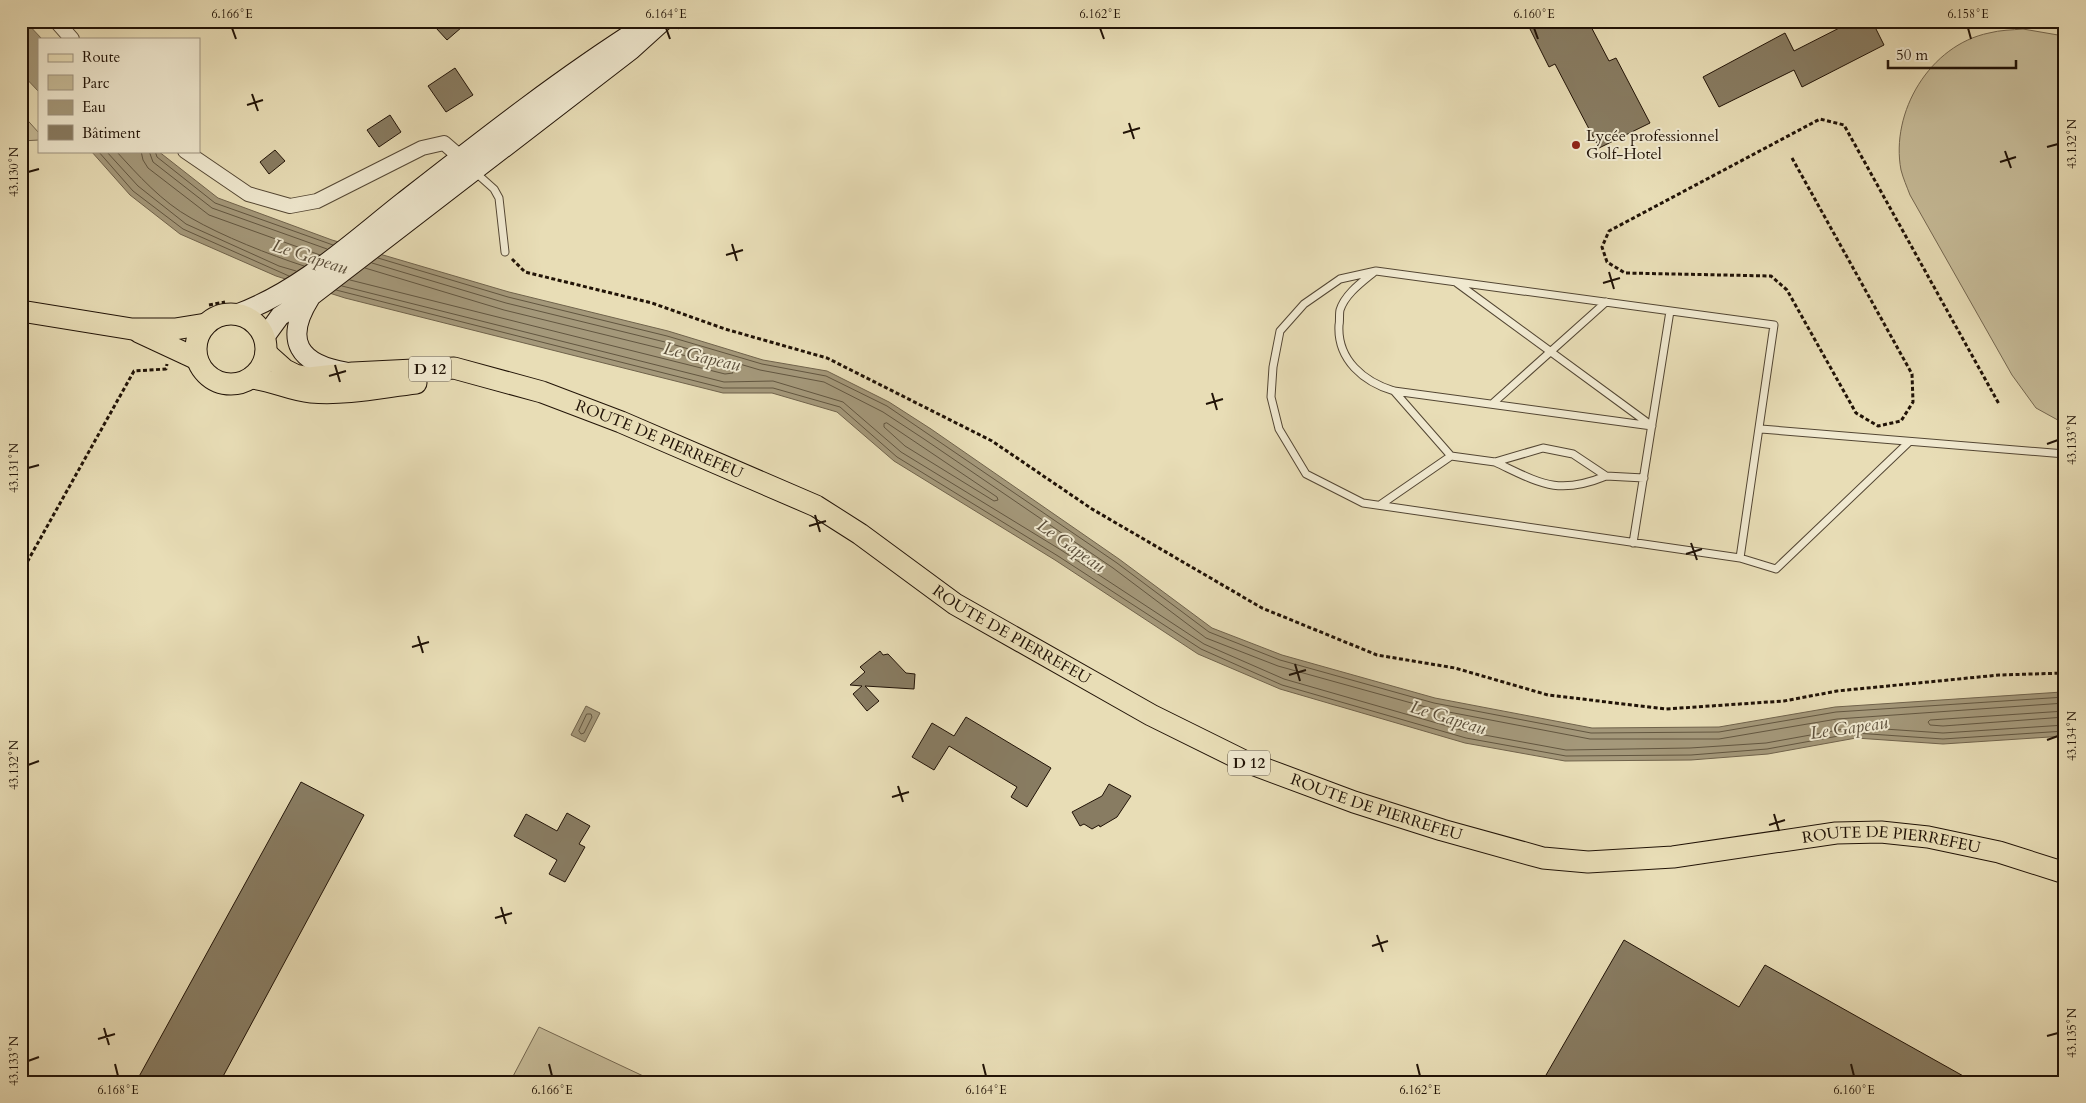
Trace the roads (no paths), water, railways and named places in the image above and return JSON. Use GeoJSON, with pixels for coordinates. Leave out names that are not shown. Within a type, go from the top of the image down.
{"type":"FeatureCollection","features":[{"type":"Feature","properties":{"kind":"main road"},"geometry":{"type":"LineString","coordinates":[[205,315],[196,340],[196,359],[205,374],[222,384],[242,383],[251,378],[264,362],[265,345],[280,316],[310,297],[387,227],[468,165],[621,40],[651,21]]}},
{"type":"Feature","properties":{"kind":"main road"},"geometry":{"type":"LineString","coordinates":[[468,165],[623,56],[663,21]]}},
{"type":"Feature","properties":{"kind":"main road"},"geometry":{"type":"LineString","coordinates":[[21,311],[132,329],[175,329],[205,315],[220,316],[234,308],[286,291],[387,227]]}},
{"type":"Feature","properties":{"kind":"main road"},"geometry":{"type":"LineString","coordinates":[[310,297],[299,314],[296,330],[299,345],[313,362],[330,369],[353,373]]}},
{"type":"Feature","properties":{"kind":"main road"},"geometry":{"type":"LineString","coordinates":[[234,308],[254,322],[265,345],[285,370],[294,375],[310,378],[353,373]]}},
{"type":"Feature","properties":{"kind":"main road"},"geometry":{"type":"LineString","coordinates":[[132,329],[196,359]]}},
{"type":"Feature","properties":{"kind":"main road","name":"D 12"},"geometry":{"type":"LineString","coordinates":[[353,373],[454,368],[506,382]]}},
{"type":"Feature","properties":{"kind":"main road"},"geometry":{"type":"LineString","coordinates":[[251,378],[266,379],[292,389],[313,392],[339,392],[432,381],[506,382]]}},
{"type":"Feature","properties":{"kind":"main road","name":"ROUTE DE PIERREFEU"},"geometry":{"type":"LineString","coordinates":[[506,382],[542,392],[621,422],[816,506],[860,534],[955,604],[1151,715],[1244,761],[1354,802],[1442,830],[1543,858],[1588,862],[1673,857],[1836,834],[1881,832],[1928,837],[1999,852],[2065,874]]}},
{"type":"Feature","properties":{"kind":"street"},"geometry":{"type":"LineString","coordinates":[[56,21],[71,38]]}},
{"type":"Feature","properties":{"kind":"street"},"geometry":{"type":"LineString","coordinates":[[186,152],[248,194],[290,206],[317,201],[422,148],[444,143],[468,165]]}},
{"type":"Feature","properties":{"kind":"lane"},"geometry":{"type":"LineString","coordinates":[[468,165],[494,189],[499,198],[505,252]]}},
{"type":"Feature","properties":{"kind":"lane"},"geometry":{"type":"LineString","coordinates":[[1376,271],[1356,288],[1340,309],[1339,336],[1346,358],[1360,373],[1377,386],[1394,391],[1652,426]]}},
{"type":"Feature","properties":{"kind":"lane"},"geometry":{"type":"LineString","coordinates":[[1740,558],[1761,429],[1774,325],[1376,271],[1340,279],[1304,304],[1280,331],[1273,367],[1270,397],[1279,429],[1306,474],[1363,503],[1740,558],[1776,568],[1909,442]]}},
{"type":"Feature","properties":{"kind":"lane"},"geometry":{"type":"LineString","coordinates":[[1457,282],[1652,426]]}},
{"type":"Feature","properties":{"kind":"lane"},"geometry":{"type":"LineString","coordinates":[[1492,404],[1606,302]]}},
{"type":"Feature","properties":{"kind":"lane"},"geometry":{"type":"LineString","coordinates":[[1633,543],[1670,311]]}},
{"type":"Feature","properties":{"kind":"lane"},"geometry":{"type":"LineString","coordinates":[[1394,391],[1451,456],[1495,462],[1533,480],[1558,488],[1582,486],[1606,476],[1644,478]]}},
{"type":"Feature","properties":{"kind":"lane"},"geometry":{"type":"LineString","coordinates":[[1761,429],[2065,454]]}},
{"type":"Feature","properties":{"kind":"lane"},"geometry":{"type":"LineString","coordinates":[[1495,462],[1544,448],[1573,454],[1606,476]]}},
{"type":"Feature","properties":{"kind":"lane"},"geometry":{"type":"LineString","coordinates":[[1380,505],[1451,456]]}},
{"type":"Feature","properties":{"kind":"water"},"geometry":{"type":"Polygon","coordinates":[[[21,21],[25,21],[41,38],[38,38],[38,91],[21,73],[21,21]]]}},
{"type":"Feature","properties":{"kind":"water","name":"Le Gapeau"},"geometry":{"type":"Polygon","coordinates":[[[92,152],[159,152],[218,198],[332,240],[509,292],[668,331],[763,360],[827,371],[889,402],[931,429],[1119,559],[1212,628],[1282,655],[1435,698],[1592,728],[1719,727],[1835,707],[2062,692],[2065,693],[2065,736],[1943,744],[1856,738],[1768,754],[1691,760],[1565,761],[1465,743],[1280,689],[1198,654],[1055,560],[894,461],[837,412],[772,393],[723,393],[345,298],[276,276],[180,234],[130,195],[92,152]]]}},
{"type":"Feature","properties":{"kind":"water"},"geometry":{"type":"Polygon","coordinates":[[[586,706],[600,713],[585,742],[571,735],[586,706]]]}},
{"type":"Feature","properties":{"kind":"place","name":"Lycée professionnel Golf-Hotel"},"geometry":{"type":"Point","coordinates":[1576,145]}}]}
